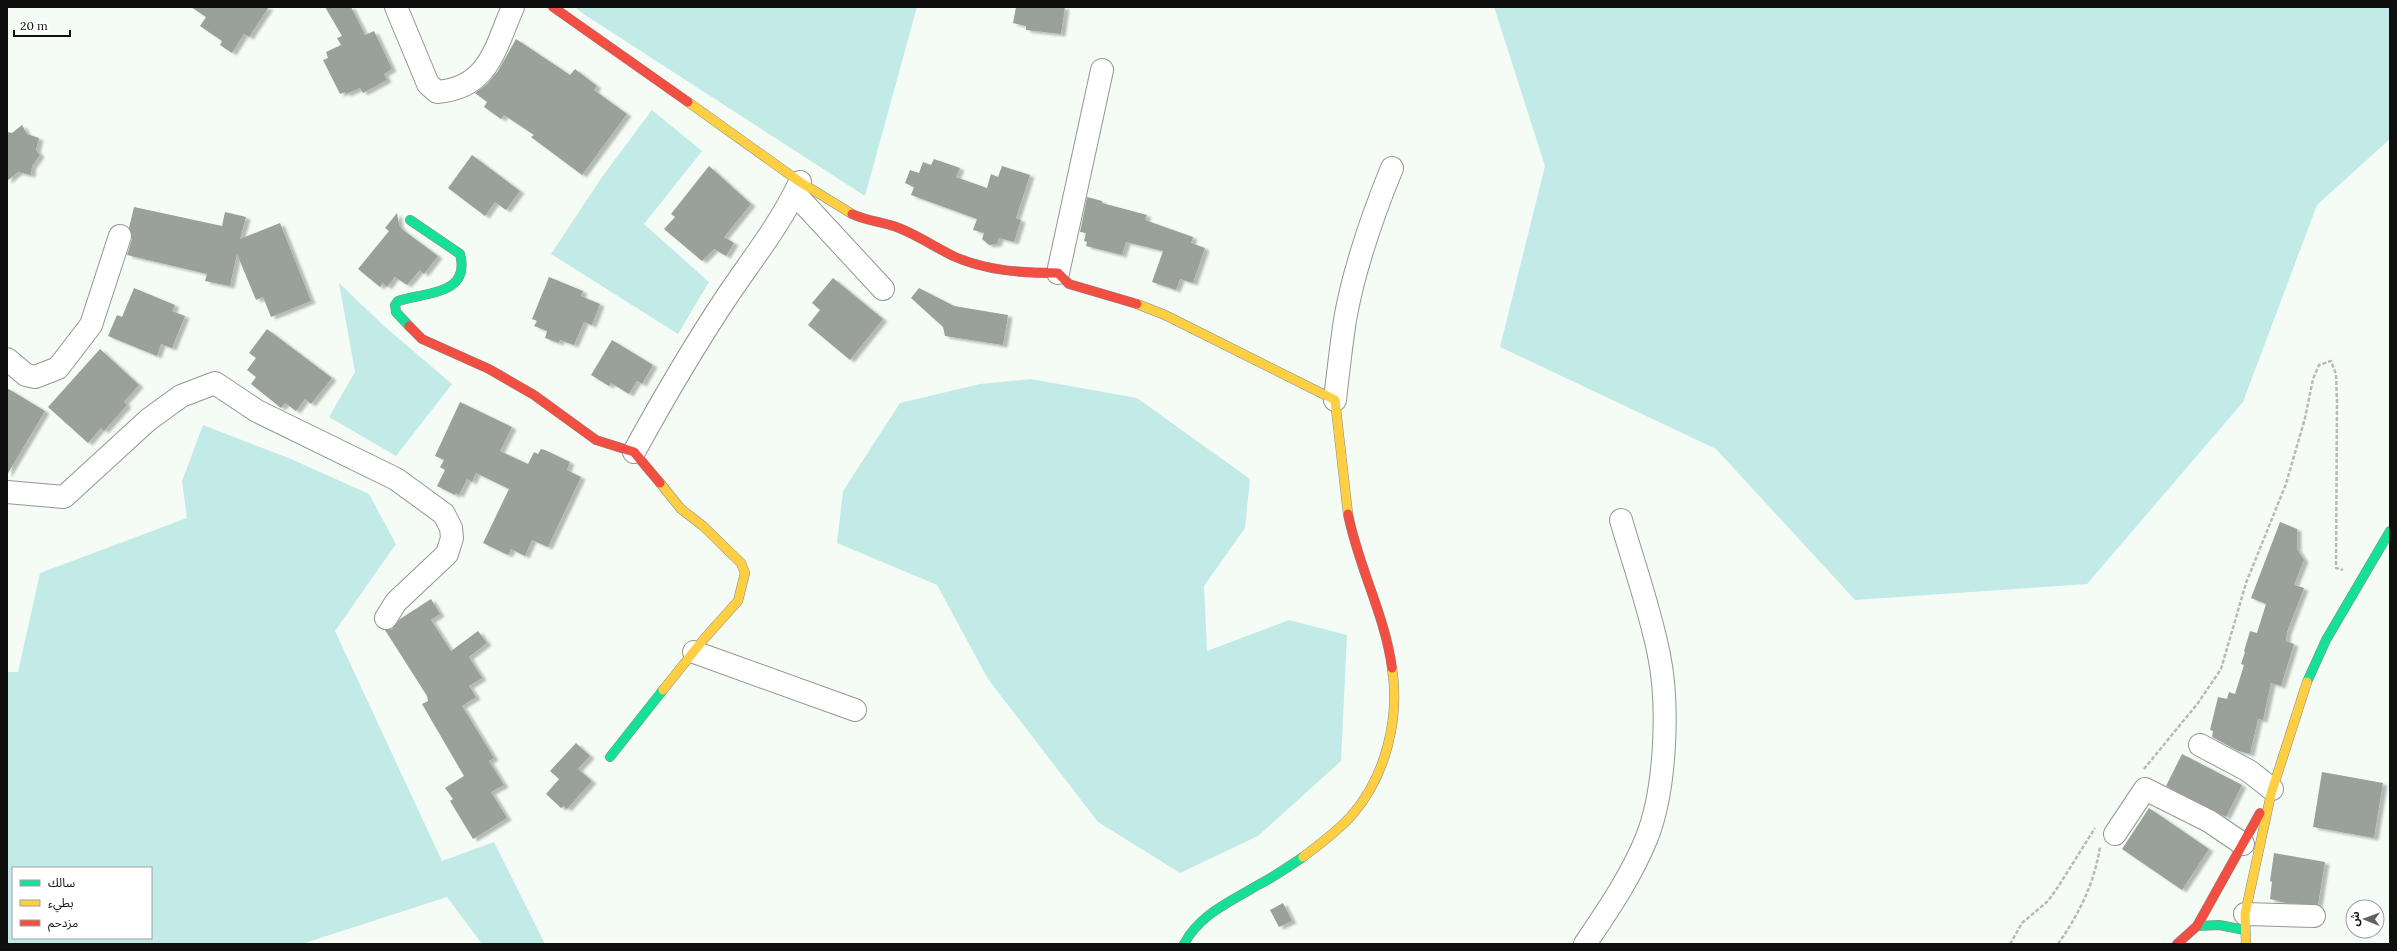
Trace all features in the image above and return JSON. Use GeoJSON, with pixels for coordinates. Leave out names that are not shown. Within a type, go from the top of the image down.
{"type":"FeatureCollection","features":[{"type":"Feature","properties":{"kind":"street"},"geometry":{"type":"LineString","coordinates":[[396,7],[428,84],[437,92],[463,88],[487,67],[513,7]]}},
{"type":"Feature","properties":{"kind":"street"},"geometry":{"type":"LineString","coordinates":[[553,7],[742,139],[798,188],[883,289]]}},
{"type":"Feature","properties":{"kind":"street"},"geometry":{"type":"LineString","coordinates":[[1058,273],[1102,70]]}},
{"type":"Feature","properties":{"kind":"street"},"geometry":{"type":"LineString","coordinates":[[1184,944],[1196,923],[1221,905],[1250,891],[1296,862],[1332,835],[1352,815],[1374,782],[1391,735],[1394,693],[1391,660],[1351,527],[1335,400],[1346,320],[1355,280],[1366,237],[1392,168]]}},
{"type":"Feature","properties":{"kind":"street"},"geometry":{"type":"LineString","coordinates":[[798,188],[863,219],[899,228],[954,256],[978,265],[1026,273],[1058,273],[1069,284],[1127,300],[1165,315],[1335,400]]}},
{"type":"Feature","properties":{"kind":"street"},"geometry":{"type":"LineString","coordinates":[[634,452],[672,382],[736,282],[790,205],[798,188]]}},
{"type":"Feature","properties":{"kind":"street"},"geometry":{"type":"LineString","coordinates":[[410,220],[460,254],[464,263],[464,273],[448,288],[438,293],[398,301],[395,305],[396,312],[410,328],[422,339],[489,369],[534,395],[596,440],[634,452],[681,509],[703,526],[741,563],[745,573],[744,588],[738,601],[694,652],[610,757]]}},
{"type":"Feature","properties":{"kind":"street"},"geometry":{"type":"LineString","coordinates":[[7,359],[26,375],[35,377],[52,372],[58,368],[91,325],[120,236]]}},
{"type":"Feature","properties":{"kind":"street"},"geometry":{"type":"LineString","coordinates":[[7,492],[64,497],[148,420],[181,396],[216,383],[257,411],[396,479],[444,514],[451,528],[452,538],[447,554],[396,602],[386,618]]}},
{"type":"Feature","properties":{"kind":"street"},"geometry":{"type":"LineString","coordinates":[[1585,944],[1611,906],[1647,836],[1657,802],[1666,719],[1659,655],[1622,520]]}},
{"type":"Feature","properties":{"kind":"street"},"geometry":{"type":"LineString","coordinates":[[2246,944],[2245,922],[2272,791],[2301,697],[2326,640],[2364,576],[2383,551],[2390,531]]}},
{"type":"Feature","properties":{"kind":"street"},"geometry":{"type":"LineString","coordinates":[[694,652],[855,710]]}},
{"type":"Feature","properties":{"kind":"street"},"geometry":{"type":"LineString","coordinates":[[2200,745],[2249,771],[2272,791]]}},
{"type":"Feature","properties":{"kind":"street"},"geometry":{"type":"LineString","coordinates":[[2104,834],[2145,789],[2209,821],[2243,844]]}},
{"type":"Feature","properties":{"kind":"street"},"geometry":{"type":"LineString","coordinates":[[2177,944],[2197,926],[2272,791]]}},
{"type":"Feature","properties":{"kind":"street"},"geometry":{"type":"LineString","coordinates":[[2197,926],[2314,916]]}},
{"type":"Feature","properties":{"kind":"path"},"geometry":{"type":"LineString","coordinates":[[2140,773],[2198,703],[2221,669],[2246,583],[2286,484],[2305,418],[2313,379],[2318,365],[2331,361],[2336,374],[2337,402],[2336,568],[2364,576]]}},
{"type":"Feature","properties":{"kind":"path"},"geometry":{"type":"LineString","coordinates":[[2010,944],[2022,923],[2048,901],[2072,867],[2092,831],[2104,834],[2096,873],[2072,923],[2058,944]]}},
{"type":"Feature","properties":{"kind":"shaded area"},"geometry":{"type":"Polygon","coordinates":[[[575,7],[917,7],[865,196],[582,13],[575,7]]]}},
{"type":"Feature","properties":{"kind":"shaded area"},"geometry":{"type":"Polygon","coordinates":[[[1494,7],[2390,7],[2390,139],[2317,205],[2243,402],[2087,584],[1855,600],[1716,449],[1500,347],[1545,166],[1494,7]]]}},
{"type":"Feature","properties":{"kind":"shaded area"},"geometry":{"type":"Polygon","coordinates":[[[652,110],[702,151],[644,224],[709,282],[678,334],[551,254],[602,177],[652,110]]]}},
{"type":"Feature","properties":{"kind":"shaded area"},"geometry":{"type":"Polygon","coordinates":[[[339,283],[383,325],[452,384],[396,456],[329,417],[355,372],[339,283]]]}},
{"type":"Feature","properties":{"kind":"shaded area"},"geometry":{"type":"Polygon","coordinates":[[[1031,379],[1137,398],[1250,479],[1245,528],[1204,586],[1207,651],[1289,620],[1347,635],[1341,761],[1258,836],[1180,873],[1098,822],[988,679],[937,585],[837,543],[843,491],[900,403],[980,384],[1031,379]]]}},
{"type":"Feature","properties":{"kind":"shaded area"},"geometry":{"type":"Polygon","coordinates":[[[203,425],[291,459],[369,494],[396,544],[335,631],[442,861],[494,842],[545,944],[482,944],[447,897],[302,944],[7,944],[7,672],[18,672],[40,573],[187,518],[182,481],[203,425]]]}},
{"type":"Feature","properties":{"kind":"building"},"geometry":{"type":"Polygon","coordinates":[[[191,7],[269,7],[249,37],[244,34],[232,53],[220,45],[222,41],[200,26],[206,17],[191,7]]]}},
{"type":"Feature","properties":{"kind":"building"},"geometry":{"type":"Polygon","coordinates":[[[325,7],[351,7],[365,35],[374,31],[392,69],[384,74],[387,80],[363,93],[360,88],[346,94],[345,92],[340,94],[323,60],[328,58],[326,52],[341,45],[337,38],[342,36],[325,7]]]}},
{"type":"Feature","properties":{"kind":"building"},"geometry":{"type":"Polygon","coordinates":[[[1016,7],[1065,7],[1061,34],[1026,30],[1026,26],[1013,23],[1016,7]]]}},
{"type":"Feature","properties":{"kind":"building"},"geometry":{"type":"Polygon","coordinates":[[[516,39],[570,75],[575,69],[597,86],[594,90],[627,114],[582,175],[531,137],[534,135],[504,115],[501,119],[484,107],[487,102],[475,93],[487,84],[498,71],[516,39]]]}},
{"type":"Feature","properties":{"kind":"building"},"geometry":{"type":"Polygon","coordinates":[[[22,125],[27,134],[39,138],[36,150],[40,155],[32,166],[31,175],[18,172],[7,181],[7,132],[12,133],[22,125]]]}},
{"type":"Feature","properties":{"kind":"building"},"geometry":{"type":"Polygon","coordinates":[[[472,155],[520,191],[506,210],[495,202],[485,216],[448,188],[472,155]]]}},
{"type":"Feature","properties":{"kind":"building"},"geometry":{"type":"Polygon","coordinates":[[[934,159],[960,168],[956,177],[987,188],[991,174],[998,177],[1002,166],[1030,175],[1016,218],[1021,220],[1014,242],[999,238],[997,244],[989,245],[982,239],[984,233],[973,230],[977,219],[911,195],[914,187],[905,183],[910,170],[919,173],[923,162],[931,165],[934,159]]]}},
{"type":"Feature","properties":{"kind":"building"},"geometry":{"type":"Polygon","coordinates":[[[709,166],[751,204],[724,237],[734,243],[726,256],[714,249],[702,261],[664,229],[675,217],[671,214],[709,166]]]}},
{"type":"Feature","properties":{"kind":"building"},"geometry":{"type":"Polygon","coordinates":[[[1087,197],[1102,201],[1102,203],[1147,215],[1145,220],[1193,237],[1191,243],[1205,248],[1193,283],[1180,279],[1176,290],[1152,282],[1163,251],[1126,242],[1122,255],[1086,246],[1087,242],[1084,241],[1086,233],[1080,232],[1087,197]]]}},
{"type":"Feature","properties":{"kind":"building"},"geometry":{"type":"Polygon","coordinates":[[[134,207],[222,226],[225,212],[246,217],[240,239],[280,223],[311,301],[271,317],[263,297],[256,300],[237,254],[230,286],[205,281],[207,274],[127,255],[132,239],[129,228],[134,207]]]}},
{"type":"Feature","properties":{"kind":"building"},"geometry":{"type":"Polygon","coordinates":[[[397,213],[399,225],[403,230],[438,256],[424,274],[420,270],[407,285],[395,277],[387,287],[383,283],[380,287],[358,269],[389,231],[385,228],[397,213]]]}},
{"type":"Feature","properties":{"kind":"building"},"geometry":{"type":"Polygon","coordinates":[[[549,277],[583,291],[581,296],[600,304],[592,325],[584,322],[574,345],[560,340],[559,343],[545,338],[547,331],[534,326],[537,321],[532,319],[549,277]]]}},
{"type":"Feature","properties":{"kind":"building"},"geometry":{"type":"Polygon","coordinates":[[[833,278],[883,319],[850,360],[808,325],[820,310],[812,303],[833,278]]]}},
{"type":"Feature","properties":{"kind":"building"},"geometry":{"type":"Polygon","coordinates":[[[134,288],[175,305],[172,311],[185,316],[172,348],[161,344],[157,356],[108,336],[117,315],[122,317],[134,288]]]}},
{"type":"Feature","properties":{"kind":"building"},"geometry":{"type":"Polygon","coordinates":[[[919,288],[954,306],[1008,315],[1003,345],[945,336],[943,327],[911,298],[919,288]]]}},
{"type":"Feature","properties":{"kind":"building"},"geometry":{"type":"Polygon","coordinates":[[[267,329],[332,378],[311,404],[305,399],[296,411],[285,403],[281,408],[251,384],[256,377],[247,370],[256,358],[249,353],[267,329]]]}},
{"type":"Feature","properties":{"kind":"building"},"geometry":{"type":"Polygon","coordinates":[[[612,340],[653,365],[642,384],[637,381],[629,394],[611,383],[609,386],[591,375],[612,340]]]}},
{"type":"Feature","properties":{"kind":"building"},"geometry":{"type":"Polygon","coordinates":[[[100,349],[139,385],[124,402],[127,405],[104,431],[101,428],[88,443],[48,407],[100,349]]]}},
{"type":"Feature","properties":{"kind":"building"},"geometry":{"type":"Polygon","coordinates":[[[7,388],[45,411],[7,475],[7,388]]]}},
{"type":"Feature","properties":{"kind":"building"},"geometry":{"type":"Polygon","coordinates":[[[460,402],[512,427],[500,451],[528,464],[534,452],[538,454],[541,449],[545,450],[570,462],[567,470],[581,477],[548,547],[532,540],[525,556],[511,549],[508,555],[483,543],[509,489],[476,473],[472,482],[467,479],[459,495],[456,493],[455,495],[437,486],[445,470],[440,467],[444,460],[435,456],[460,402]]]}},
{"type":"Feature","properties":{"kind":"building"},"geometry":{"type":"Polygon","coordinates":[[[2280,522],[2297,529],[2297,549],[2304,560],[2294,585],[2304,588],[2287,632],[2286,641],[2294,644],[2281,686],[2271,683],[2263,720],[2258,719],[2250,754],[2238,751],[2212,737],[2213,731],[2210,730],[2218,697],[2227,699],[2229,692],[2235,694],[2244,665],[2241,664],[2250,631],[2257,633],[2266,604],[2251,598],[2280,522]]]}},
{"type":"Feature","properties":{"kind":"building"},"geometry":{"type":"Polygon","coordinates":[[[431,599],[440,614],[431,620],[451,651],[478,631],[487,643],[469,657],[482,678],[469,686],[476,697],[462,706],[494,758],[489,761],[504,785],[491,792],[507,818],[473,839],[450,801],[453,799],[445,788],[464,776],[422,704],[428,701],[427,696],[385,630],[392,629],[400,619],[431,599]]]}},
{"type":"Feature","properties":{"kind":"building"},"geometry":{"type":"Polygon","coordinates":[[[576,743],[590,756],[578,769],[592,781],[567,809],[564,806],[561,808],[546,794],[559,779],[550,771],[576,743]]]}},
{"type":"Feature","properties":{"kind":"building"},"geometry":{"type":"Polygon","coordinates":[[[2182,754],[2242,785],[2226,817],[2166,786],[2182,754]]]}},
{"type":"Feature","properties":{"kind":"building"},"geometry":{"type":"Polygon","coordinates":[[[2322,772],[2383,783],[2374,838],[2313,827],[2322,772]]]}},
{"type":"Feature","properties":{"kind":"building"},"geometry":{"type":"Polygon","coordinates":[[[2149,808],[2209,849],[2182,890],[2122,849],[2149,808]]]}},
{"type":"Feature","properties":{"kind":"building"},"geometry":{"type":"Polygon","coordinates":[[[2274,853],[2325,862],[2318,905],[2286,903],[2270,899],[2272,882],[2270,881],[2274,853]]]}},
{"type":"Feature","properties":{"kind":"building"},"geometry":{"type":"Polygon","coordinates":[[[1283,903],[1292,921],[1279,927],[1270,910],[1283,903]]]}},
{"type":"Feature","properties":{"kind":"traffic: fast"},"geometry":{"type":"LineString","coordinates":[[409,326],[396,312],[395,305],[398,301],[444,290],[453,285],[459,277],[462,267],[460,254],[410,220]]}},
{"type":"Feature","properties":{"kind":"traffic: fast"},"geometry":{"type":"LineString","coordinates":[[2307,682],[2326,640],[2390,531]]}},
{"type":"Feature","properties":{"kind":"traffic: fast"},"geometry":{"type":"LineString","coordinates":[[610,757],[663,690]]}},
{"type":"Feature","properties":{"kind":"traffic: fast"},"geometry":{"type":"LineString","coordinates":[[1184,944],[1198,925],[1216,910],[1303,857]]}},
{"type":"Feature","properties":{"kind":"traffic: fast"},"geometry":{"type":"LineString","coordinates":[[2197,926],[2219,925],[2245,930]]}},
{"type":"Feature","properties":{"kind":"traffic: slow"},"geometry":{"type":"LineString","coordinates":[[688,102],[800,182],[852,214]]}},
{"type":"Feature","properties":{"kind":"traffic: slow"},"geometry":{"type":"LineString","coordinates":[[1137,304],[1165,315],[1335,400],[1348,514]]}},
{"type":"Feature","properties":{"kind":"traffic: slow"},"geometry":{"type":"LineString","coordinates":[[660,483],[681,509],[703,526],[741,563],[745,573],[738,601],[703,640],[663,690]]}},
{"type":"Feature","properties":{"kind":"traffic: slow"},"geometry":{"type":"LineString","coordinates":[[1303,857],[1347,821],[1364,800],[1374,783],[1382,765],[1392,726],[1394,707],[1392,668]]}},
{"type":"Feature","properties":{"kind":"traffic: slow"},"geometry":{"type":"LineString","coordinates":[[2246,944],[2245,914],[2271,794],[2307,682]]}},
{"type":"Feature","properties":{"kind":"traffic: jam"},"geometry":{"type":"LineString","coordinates":[[553,7],[688,102]]}},
{"type":"Feature","properties":{"kind":"traffic: jam"},"geometry":{"type":"LineString","coordinates":[[852,214],[899,228],[953,256],[978,265],[1005,270],[1058,273],[1069,284],[1137,304]]}},
{"type":"Feature","properties":{"kind":"traffic: jam"},"geometry":{"type":"LineString","coordinates":[[409,326],[422,339],[489,369],[534,395],[596,440],[634,452],[660,483]]}},
{"type":"Feature","properties":{"kind":"traffic: jam"},"geometry":{"type":"LineString","coordinates":[[1348,514],[1358,553],[1384,629],[1392,668]]}},
{"type":"Feature","properties":{"kind":"traffic: jam"},"geometry":{"type":"LineString","coordinates":[[2177,944],[2197,926],[2260,813]]}}]}
